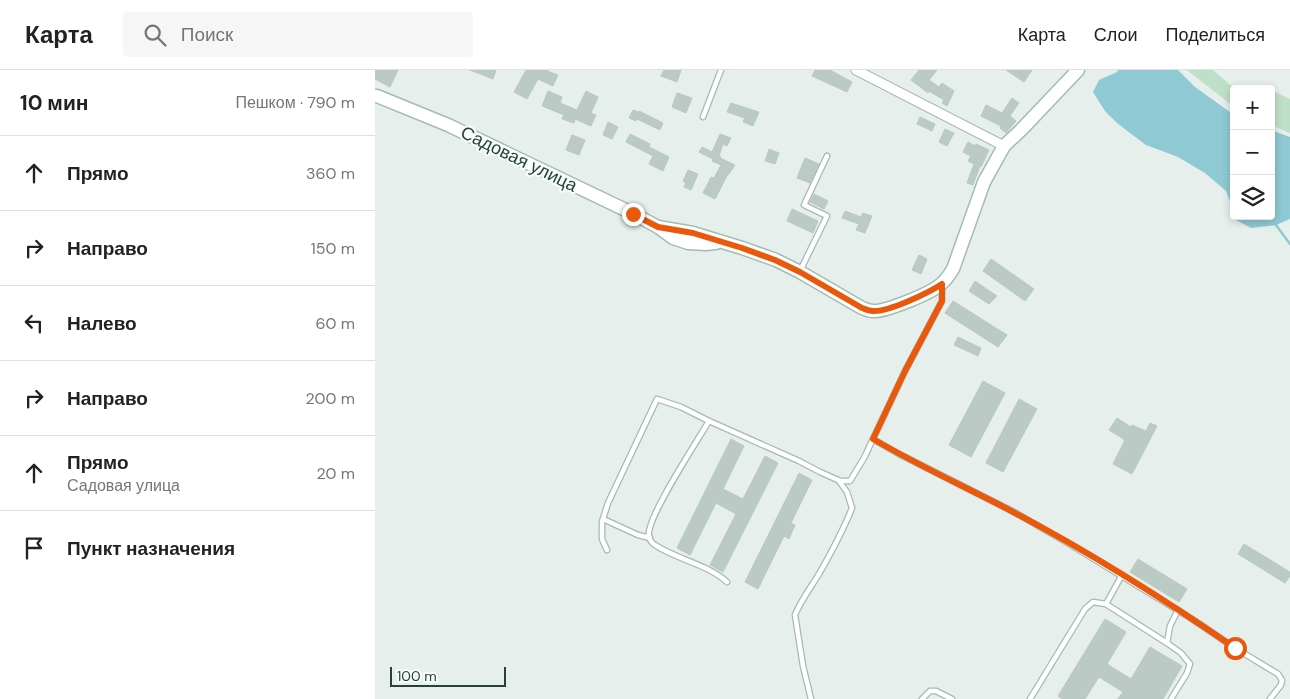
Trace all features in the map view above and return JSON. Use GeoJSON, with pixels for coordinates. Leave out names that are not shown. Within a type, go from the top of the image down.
{"type":"FeatureCollection","features":[{"type":"Feature","properties":{"kind":"street"},"geometry":{"type":"LineString","coordinates":[[856,70],[1004,146]]}},
{"type":"Feature","properties":{"kind":"street"},"geometry":{"type":"LineString","coordinates":[[942,284],[953,269],[984,182],[1004,146],[1078,70]]}},
{"type":"Feature","properties":{"kind":"street","name":"Садовая улица"},"geometry":{"type":"LineString","coordinates":[[376,96],[448,124],[658,227],[693,233],[767,257],[800,272],[862,308],[873,311],[883,310],[933,290],[942,284]]}},
{"type":"Feature","properties":{"kind":"lane"},"geometry":{"type":"LineString","coordinates":[[703,118],[721,70]]}},
{"type":"Feature","properties":{"kind":"lane"},"geometry":{"type":"LineString","coordinates":[[800,272],[827,216],[804,205],[827,156]]}},
{"type":"Feature","properties":{"kind":"lane"},"geometry":{"type":"LineString","coordinates":[[607,550],[602,540],[603,519],[608,503],[657,399],[681,407],[709,422],[799,460],[838,480],[850,481],[864,458],[905,371],[942,301],[942,284]]}},
{"type":"Feature","properties":{"kind":"lane"},"geometry":{"type":"LineString","coordinates":[[709,422],[664,496],[650,527],[650,538],[653,544],[700,566],[727,582]]}},
{"type":"Feature","properties":{"kind":"lane"},"geometry":{"type":"LineString","coordinates":[[873,439],[1016,513],[1066,542],[1192,618],[1235,648],[1278,674],[1282,680],[1281,686],[1270,699]]}},
{"type":"Feature","properties":{"kind":"lane"},"geometry":{"type":"LineString","coordinates":[[811,699],[803,666],[795,615],[847,522],[852,508],[847,492],[838,480]]}},
{"type":"Feature","properties":{"kind":"lane"},"geometry":{"type":"LineString","coordinates":[[603,519],[650,538]]}},
{"type":"Feature","properties":{"kind":"lane"},"geometry":{"type":"LineString","coordinates":[[1106,604],[1122,575]]}},
{"type":"Feature","properties":{"kind":"lane"},"geometry":{"type":"LineString","coordinates":[[1031,699],[1085,609],[1093,602],[1106,604],[1167,643],[1181,653],[1190,664],[1187,673],[1171,699]]}},
{"type":"Feature","properties":{"kind":"lane"},"geometry":{"type":"LineString","coordinates":[[1167,643],[1170,626],[1178,610]]}},
{"type":"Feature","properties":{"kind":"lane"},"geometry":{"type":"LineString","coordinates":[[922,699],[930,691],[937,691],[952,699]]}},
{"type":"Feature","properties":{"kind":"green space"},"geometry":{"type":"Polygon","coordinates":[[[1187,70],[1213,70],[1230,85],[1230,104],[1187,70]]]}},
{"type":"Feature","properties":{"kind":"green space"},"geometry":{"type":"Polygon","coordinates":[[[1275,92],[1290,99],[1290,133],[1275,127],[1275,92]]]}},
{"type":"Feature","properties":{"kind":"water"},"geometry":{"type":"Polygon","coordinates":[[[1118,70],[1178,70],[1195,87],[1230,112],[1230,202],[1226,191],[1205,173],[1178,157],[1146,145],[1105,111],[1093,92],[1099,80],[1118,70]]]}},
{"type":"Feature","properties":{"kind":"water"},"geometry":{"type":"Polygon","coordinates":[[[1275,131],[1290,137],[1290,219],[1276,225],[1251,228],[1236,220],[1275,220],[1275,131]]]}},
{"type":"Feature","properties":{"kind":"building"},"geometry":{"type":"Polygon","coordinates":[[[375,70],[398,70],[390,87],[375,79],[375,70]]]}},
{"type":"Feature","properties":{"kind":"building"},"geometry":{"type":"Polygon","coordinates":[[[470,70],[496,70],[493,79],[470,70]]]}},
{"type":"Feature","properties":{"kind":"building"},"geometry":{"type":"Polygon","coordinates":[[[526,70],[545,70],[558,75],[553,86],[538,79],[527,99],[514,92],[526,70]]]}},
{"type":"Feature","properties":{"kind":"building"},"geometry":{"type":"Polygon","coordinates":[[[664,70],[681,70],[677,82],[661,76],[664,70]]]}},
{"type":"Feature","properties":{"kind":"building"},"geometry":{"type":"Polygon","coordinates":[[[815,70],[830,70],[852,82],[847,92],[812,76],[815,70]]]}},
{"type":"Feature","properties":{"kind":"building"},"geometry":{"type":"Polygon","coordinates":[[[919,70],[937,70],[929,80],[939,87],[942,83],[954,91],[947,106],[942,103],[944,100],[929,91],[928,93],[911,80],[919,70]]]}},
{"type":"Feature","properties":{"kind":"building"},"geometry":{"type":"Polygon","coordinates":[[[1006,70],[1032,70],[1024,82],[1006,70]]]}},
{"type":"Feature","properties":{"kind":"building"},"geometry":{"type":"Polygon","coordinates":[[[548,91],[562,97],[560,103],[577,110],[586,91],[598,97],[591,113],[596,115],[591,126],[575,119],[574,123],[562,119],[564,115],[542,106],[548,91]]]}},
{"type":"Feature","properties":{"kind":"building"},"geometry":{"type":"Polygon","coordinates":[[[677,93],[692,98],[686,113],[672,107],[677,93]]]}},
{"type":"Feature","properties":{"kind":"building"},"geometry":{"type":"Polygon","coordinates":[[[1012,98],[1019,103],[1010,116],[1016,121],[1006,133],[1000,128],[1001,126],[981,116],[986,105],[1002,113],[1012,98]]]}},
{"type":"Feature","properties":{"kind":"building"},"geometry":{"type":"Polygon","coordinates":[[[731,103],[759,112],[753,126],[743,122],[745,118],[727,112],[731,103]]]}},
{"type":"Feature","properties":{"kind":"building"},"geometry":{"type":"Polygon","coordinates":[[[633,110],[663,123],[660,130],[637,119],[636,121],[629,118],[633,110]]]}},
{"type":"Feature","properties":{"kind":"building"},"geometry":{"type":"Polygon","coordinates":[[[920,117],[935,124],[932,131],[917,124],[920,117]]]}},
{"type":"Feature","properties":{"kind":"building"},"geometry":{"type":"Polygon","coordinates":[[[608,122],[618,127],[612,139],[603,135],[608,122]]]}},
{"type":"Feature","properties":{"kind":"building"},"geometry":{"type":"Polygon","coordinates":[[[945,129],[954,133],[947,146],[939,142],[945,129]]]}},
{"type":"Feature","properties":{"kind":"building"},"geometry":{"type":"Polygon","coordinates":[[[630,134],[650,144],[649,147],[669,157],[663,171],[649,164],[653,156],[626,142],[630,134]]]}},
{"type":"Feature","properties":{"kind":"building"},"geometry":{"type":"Polygon","coordinates":[[[720,134],[731,138],[727,146],[723,144],[719,156],[735,165],[715,199],[703,193],[711,177],[714,178],[721,165],[699,152],[702,147],[712,152],[720,134]]]}},
{"type":"Feature","properties":{"kind":"building"},"geometry":{"type":"Polygon","coordinates":[[[572,135],[585,140],[579,155],[566,150],[572,135]]]}},
{"type":"Feature","properties":{"kind":"building"},"geometry":{"type":"Polygon","coordinates":[[[968,142],[989,150],[980,166],[973,185],[967,183],[974,164],[968,161],[971,156],[963,152],[968,142]]]}},
{"type":"Feature","properties":{"kind":"building"},"geometry":{"type":"Polygon","coordinates":[[[769,149],[779,153],[775,164],[765,161],[769,149]]]}},
{"type":"Feature","properties":{"kind":"building"},"geometry":{"type":"Polygon","coordinates":[[[805,158],[819,164],[810,183],[797,178],[805,158]]]}},
{"type":"Feature","properties":{"kind":"building"},"geometry":{"type":"Polygon","coordinates":[[[688,170],[698,174],[691,190],[684,187],[686,183],[683,181],[688,170]]]}},
{"type":"Feature","properties":{"kind":"building"},"geometry":{"type":"Polygon","coordinates":[[[814,194],[828,201],[824,209],[810,202],[814,194]]]}},
{"type":"Feature","properties":{"kind":"building"},"geometry":{"type":"Polygon","coordinates":[[[792,209],[818,221],[813,233],[787,221],[792,209]]]}},
{"type":"Feature","properties":{"kind":"building"},"geometry":{"type":"Polygon","coordinates":[[[845,211],[861,217],[863,213],[872,216],[865,233],[856,230],[859,224],[842,218],[845,211]]]}},
{"type":"Feature","properties":{"kind":"building"},"geometry":{"type":"Polygon","coordinates":[[[919,255],[927,259],[921,274],[912,270],[919,255]]]}},
{"type":"Feature","properties":{"kind":"building"},"geometry":{"type":"Polygon","coordinates":[[[991,259],[1034,289],[1025,301],[983,271],[991,259]]]}},
{"type":"Feature","properties":{"kind":"building"},"geometry":{"type":"Polygon","coordinates":[[[975,281],[997,296],[989,304],[969,291],[975,281]]]}},
{"type":"Feature","properties":{"kind":"building"},"geometry":{"type":"Polygon","coordinates":[[[953,301],[1007,335],[998,347],[945,313],[953,301]]]}},
{"type":"Feature","properties":{"kind":"building"},"geometry":{"type":"Polygon","coordinates":[[[958,337],[981,348],[978,356],[954,345],[958,337]]]}},
{"type":"Feature","properties":{"kind":"building"},"geometry":{"type":"Polygon","coordinates":[[[983,381],[1005,393],[971,457],[949,445],[983,381]]]}},
{"type":"Feature","properties":{"kind":"building"},"geometry":{"type":"Polygon","coordinates":[[[1019,399],[1037,409],[1003,472],[986,463],[1019,399]]]}},
{"type":"Feature","properties":{"kind":"building"},"geometry":{"type":"Polygon","coordinates":[[[1117,418],[1131,427],[1132,425],[1146,431],[1150,423],[1157,426],[1132,474],[1113,464],[1125,440],[1109,430],[1117,418]]]}},
{"type":"Feature","properties":{"kind":"building"},"geometry":{"type":"Polygon","coordinates":[[[731,439],[744,446],[723,489],[743,499],[765,456],[778,463],[723,572],[710,565],[736,514],[716,503],[690,555],[677,548],[731,439]]]}},
{"type":"Feature","properties":{"kind":"building"},"geometry":{"type":"Polygon","coordinates":[[[799,473],[812,480],[791,523],[795,525],[789,539],[784,536],[758,589],[745,582],[799,473]]]}},
{"type":"Feature","properties":{"kind":"building"},"geometry":{"type":"Polygon","coordinates":[[[1244,544],[1290,572],[1290,576],[1285,583],[1238,554],[1244,544]]]}},
{"type":"Feature","properties":{"kind":"building"},"geometry":{"type":"Polygon","coordinates":[[[1138,559],[1187,589],[1179,602],[1130,572],[1138,559]]]}},
{"type":"Feature","properties":{"kind":"building"},"geometry":{"type":"Polygon","coordinates":[[[1105,619],[1126,632],[1107,664],[1131,679],[1150,647],[1182,666],[1163,699],[1118,699],[1123,692],[1099,677],[1085,699],[1062,699],[1058,696],[1105,619]]]}},
{"type":"Feature","properties":{"kind":"waterway"},"geometry":{"type":"LineString","coordinates":[[1276,225],[1290,244]]}},
{"type":"Feature","properties":{"kind":"route"},"geometry":{"type":"LineString","coordinates":[[633,214],[658,227],[693,233],[775,260],[800,272],[862,308],[873,311],[883,310],[899,304],[933,290],[942,284],[942,301],[931,318],[873,439],[1016,513],[1192,618],[1235,648]]}}]}
